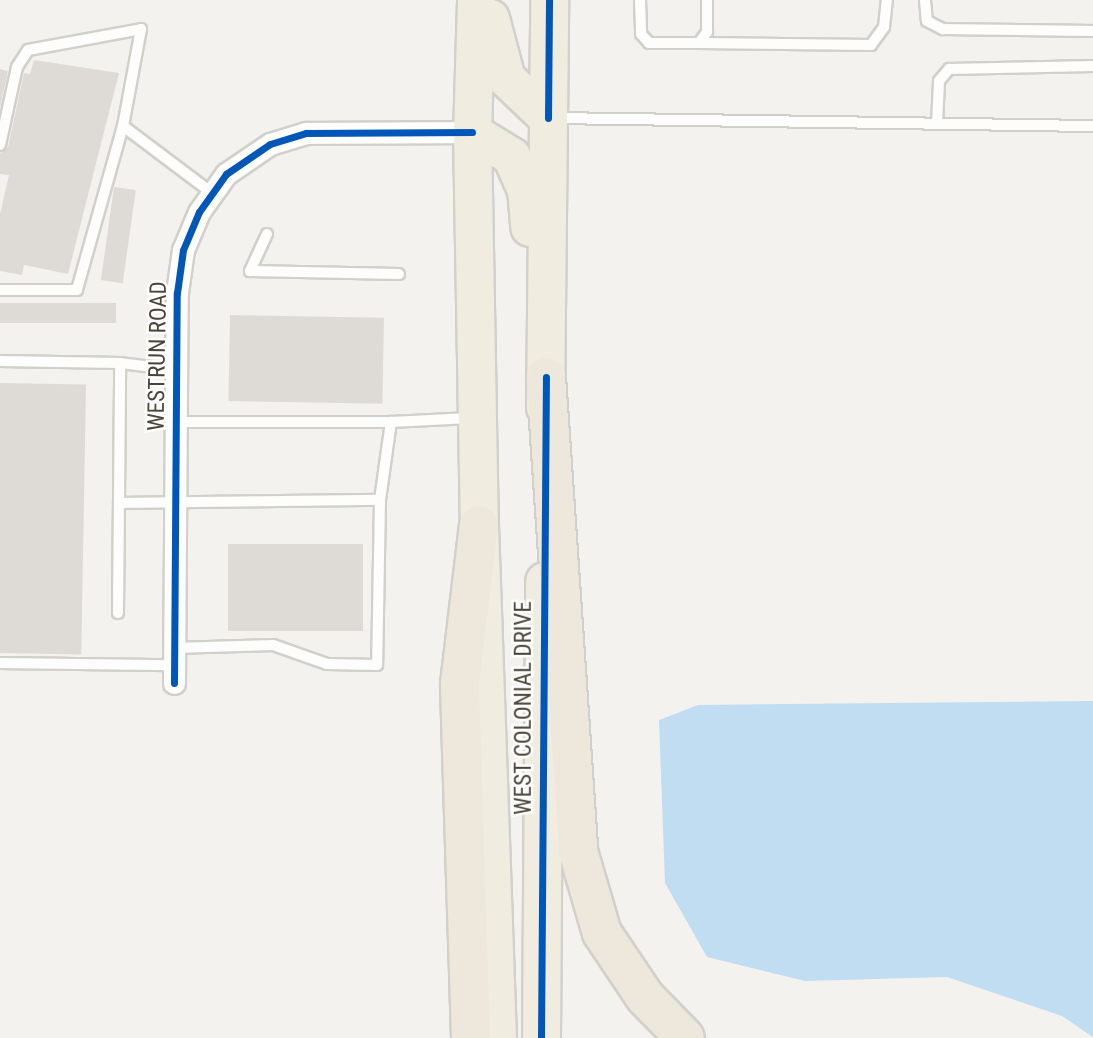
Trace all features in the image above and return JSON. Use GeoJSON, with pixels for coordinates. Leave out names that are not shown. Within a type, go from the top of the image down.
{"type":"FeatureCollection","features":[{"type":"Feature","properties":{"kind":"highway","name":"WEST COLONIAL DRIVE"},"geometry":{"type":"LineString","coordinates":[[476,0],[472,132],[479,525],[497,1038]]}},
{"type":"Feature","properties":{"kind":"highway"},"geometry":{"type":"LineString","coordinates":[[487,0],[506,79],[548,118]]}},
{"type":"Feature","properties":{"kind":"highway","name":"WEST COLONIAL DRIVE"},"geometry":{"type":"LineString","coordinates":[[541,1038],[549,0]]}},
{"type":"Feature","properties":{"kind":"highway"},"geometry":{"type":"LineString","coordinates":[[472,132],[511,156],[526,189],[545,377],[578,851],[602,933],[645,997],[685,1038]]}},
{"type":"Feature","properties":{"kind":"highway"},"geometry":{"type":"LineString","coordinates":[[471,1038],[460,684],[479,525]]}},
{"type":"Feature","properties":{"kind":"street","name":"WESTRUN ROAD"},"geometry":{"type":"LineString","coordinates":[[174,665],[176,370],[183,250],[212,193],[226,174],[270,144],[306,133],[472,132]]}},
{"type":"Feature","properties":{"kind":"lane"},"geometry":{"type":"LineString","coordinates":[[640,0],[641,34],[649,43],[871,45],[884,27],[887,0]]}},
{"type":"Feature","properties":{"kind":"lane"},"geometry":{"type":"LineString","coordinates":[[699,43],[706,32],[707,0]]}},
{"type":"Feature","properties":{"kind":"lane"},"geometry":{"type":"LineString","coordinates":[[925,0],[927,21],[943,29],[1093,31]]}},
{"type":"Feature","properties":{"kind":"lane"},"geometry":{"type":"LineString","coordinates":[[0,145],[17,66],[28,50],[141,30],[123,126],[77,290],[0,290]]}},
{"type":"Feature","properties":{"kind":"lane"},"geometry":{"type":"LineString","coordinates":[[937,124],[939,81],[949,69],[1093,66]]}},
{"type":"Feature","properties":{"kind":"lane"},"geometry":{"type":"LineString","coordinates":[[548,118],[1093,126]]}},
{"type":"Feature","properties":{"kind":"lane"},"geometry":{"type":"LineString","coordinates":[[123,126],[212,193]]}},
{"type":"Feature","properties":{"kind":"lane"},"geometry":{"type":"LineString","coordinates":[[267,234],[250,271],[399,274]]}},
{"type":"Feature","properties":{"kind":"lane"},"geometry":{"type":"LineString","coordinates":[[0,361],[120,363],[176,370]]}},
{"type":"Feature","properties":{"kind":"lane"},"geometry":{"type":"LineString","coordinates":[[118,613],[120,363]]}},
{"type":"Feature","properties":{"kind":"lane"},"geometry":{"type":"LineString","coordinates":[[176,422],[391,422],[477,418]]}},
{"type":"Feature","properties":{"kind":"lane"},"geometry":{"type":"LineString","coordinates":[[0,663],[174,665],[273,645],[327,664],[377,665],[380,500],[391,422]]}},
{"type":"Feature","properties":{"kind":"lane"},"geometry":{"type":"LineString","coordinates":[[120,503],[380,500]]}},
{"type":"Feature","properties":{"kind":"water"},"geometry":{"type":"Polygon","coordinates":[[[1093,701],[1093,1037],[1062,1016],[947,977],[805,981],[707,957],[665,883],[659,720],[698,705],[1093,701]]]}},
{"type":"Feature","properties":{"kind":"building"},"geometry":{"type":"Polygon","coordinates":[[[34,60],[119,73],[68,274],[24,265],[22,275],[0,271],[0,214],[9,175],[0,174],[0,153],[8,147],[24,73],[30,74],[34,60]]]}},
{"type":"Feature","properties":{"kind":"building"},"geometry":{"type":"Polygon","coordinates":[[[0,69],[8,71],[0,108],[0,69]]]}},
{"type":"Feature","properties":{"kind":"building"},"geometry":{"type":"Polygon","coordinates":[[[114,187],[136,190],[123,283],[101,280],[114,187]]]}},
{"type":"Feature","properties":{"kind":"building"},"geometry":{"type":"Polygon","coordinates":[[[0,303],[116,303],[116,323],[0,323],[0,303]]]}},
{"type":"Feature","properties":{"kind":"building"},"geometry":{"type":"Polygon","coordinates":[[[230,315],[384,318],[382,404],[228,401],[230,315]]]}},
{"type":"Feature","properties":{"kind":"building"},"geometry":{"type":"Polygon","coordinates":[[[0,383],[86,385],[81,654],[0,653],[0,383]]]}},
{"type":"Feature","properties":{"kind":"building"},"geometry":{"type":"Polygon","coordinates":[[[228,544],[363,544],[363,631],[228,631],[228,544]]]}},
{"type":"Feature","properties":{"kind":"cycle path"},"geometry":{"type":"LineString","coordinates":[[548,118],[549,0]]}},
{"type":"Feature","properties":{"kind":"cycle path"},"geometry":{"type":"LineString","coordinates":[[174,683],[177,293],[183,250],[199,212],[226,174],[270,144],[306,133],[472,132]]}},
{"type":"Feature","properties":{"kind":"cycle path"},"geometry":{"type":"LineString","coordinates":[[541,1038],[546,377]]}}]}
